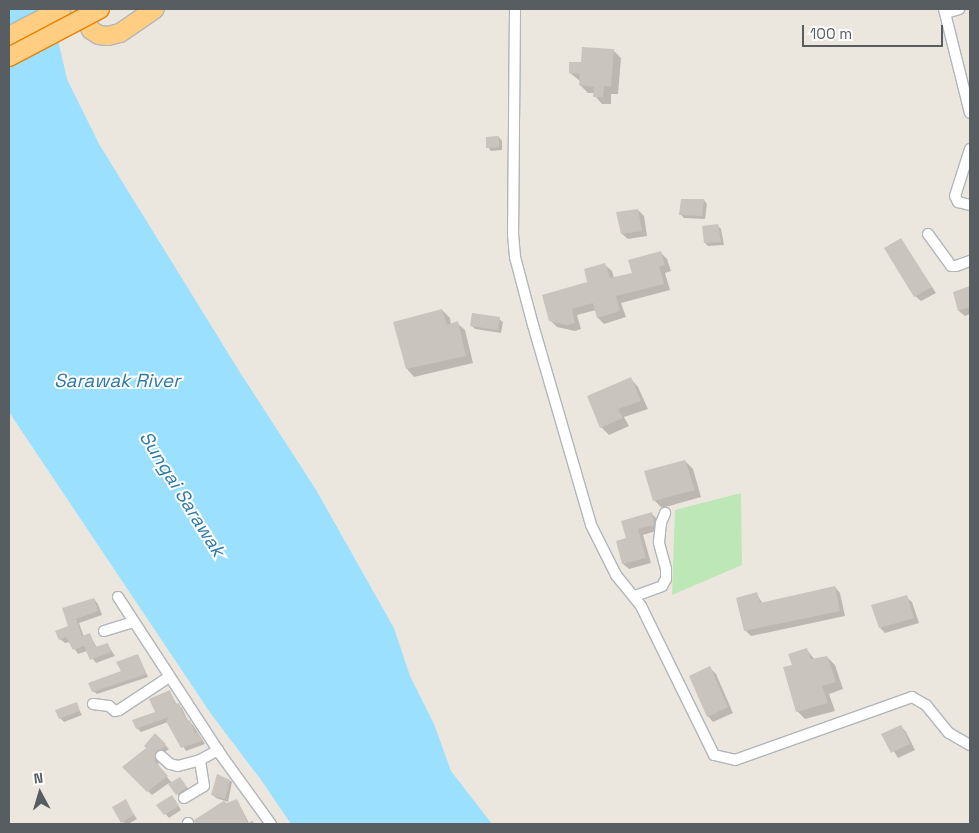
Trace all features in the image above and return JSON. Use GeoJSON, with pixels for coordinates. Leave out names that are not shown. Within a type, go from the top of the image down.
{"type":"FeatureCollection","features":[{"type":"Feature","properties":{"kind":"highway"},"geometry":{"type":"LineString","coordinates":[[9,36],[60,9]]}},
{"type":"Feature","properties":{"kind":"highway"},"geometry":{"type":"LineString","coordinates":[[80,9],[92,30],[99,35],[108,36],[127,29],[155,9]]}},
{"type":"Feature","properties":{"kind":"highway"},"geometry":{"type":"LineString","coordinates":[[9,57],[100,9]]}},
{"type":"Feature","properties":{"kind":"street"},"geometry":{"type":"LineString","coordinates":[[514,9],[512,196],[515,257],[591,524],[616,575],[635,596],[714,755],[735,760],[912,697],[926,705],[949,733],[970,745]]}},
{"type":"Feature","properties":{"kind":"street"},"geometry":{"type":"LineString","coordinates":[[959,9],[945,11],[970,113]]}},
{"type":"Feature","properties":{"kind":"street"},"geometry":{"type":"LineString","coordinates":[[970,149],[955,200],[970,205]]}},
{"type":"Feature","properties":{"kind":"street"},"geometry":{"type":"LineString","coordinates":[[928,234],[950,266],[970,261]]}},
{"type":"Feature","properties":{"kind":"street"},"geometry":{"type":"LineString","coordinates":[[635,596],[662,586],[666,579],[666,568],[659,542],[661,523],[665,514]]}},
{"type":"Feature","properties":{"kind":"street"},"geometry":{"type":"LineString","coordinates":[[118,597],[218,750],[271,824]]}},
{"type":"Feature","properties":{"kind":"street"},"geometry":{"type":"LineString","coordinates":[[104,631],[133,622]]}},
{"type":"Feature","properties":{"kind":"street"},"geometry":{"type":"LineString","coordinates":[[93,704],[109,706],[115,711],[119,710],[169,676]]}},
{"type":"Feature","properties":{"kind":"street"},"geometry":{"type":"LineString","coordinates":[[161,756],[174,766],[200,760],[218,750]]}},
{"type":"Feature","properties":{"kind":"street"},"geometry":{"type":"LineString","coordinates":[[184,798],[204,786],[200,760]]}},
{"type":"Feature","properties":{"kind":"green space"},"geometry":{"type":"Polygon","coordinates":[[[741,493],[742,565],[672,595],[675,510],[741,493]]]}},
{"type":"Feature","properties":{"kind":"water","name":"Sarawak River"},"geometry":{"type":"Polygon","coordinates":[[[9,9],[51,9],[67,79],[99,144],[241,374],[315,488],[394,628],[410,676],[434,724],[451,771],[492,824],[291,824],[261,780],[211,714],[9,412],[9,9]]]}},
{"type":"Feature","properties":{"kind":"building"},"geometry":{"type":"Polygon","coordinates":[[[582,47],[614,49],[611,87],[604,86],[603,97],[593,97],[594,87],[579,85],[580,74],[569,73],[569,62],[581,62],[582,47]]]}},
{"type":"Feature","properties":{"kind":"building"},"geometry":{"type":"Polygon","coordinates":[[[499,136],[499,147],[486,148],[486,137],[499,136]]]}},
{"type":"Feature","properties":{"kind":"building"},"geometry":{"type":"Polygon","coordinates":[[[681,199],[704,199],[702,216],[679,215],[681,199]]]}},
{"type":"Feature","properties":{"kind":"building"},"geometry":{"type":"Polygon","coordinates":[[[638,209],[642,231],[621,234],[616,212],[638,209]]]}},
{"type":"Feature","properties":{"kind":"building"},"geometry":{"type":"Polygon","coordinates":[[[718,224],[721,242],[704,243],[702,226],[718,224]]]}},
{"type":"Feature","properties":{"kind":"building"},"geometry":{"type":"Polygon","coordinates":[[[901,238],[932,287],[914,297],[884,248],[901,238]]]}},
{"type":"Feature","properties":{"kind":"building"},"geometry":{"type":"Polygon","coordinates":[[[661,251],[665,265],[659,266],[664,284],[616,296],[620,311],[597,318],[593,303],[572,309],[575,323],[567,325],[549,321],[542,295],[587,282],[584,269],[605,263],[610,278],[632,273],[628,260],[661,251]]]}},
{"type":"Feature","properties":{"kind":"building"},"geometry":{"type":"Polygon","coordinates":[[[970,286],[970,307],[958,311],[953,292],[970,286]]]}},
{"type":"Feature","properties":{"kind":"building"},"geometry":{"type":"Polygon","coordinates":[[[442,309],[447,325],[458,321],[466,356],[406,369],[393,322],[442,309]]]}},
{"type":"Feature","properties":{"kind":"building"},"geometry":{"type":"Polygon","coordinates":[[[472,313],[500,317],[498,330],[470,326],[472,313]]]}},
{"type":"Feature","properties":{"kind":"building"},"geometry":{"type":"Polygon","coordinates":[[[631,377],[641,401],[618,409],[623,418],[600,428],[587,396],[631,377]]]}},
{"type":"Feature","properties":{"kind":"building"},"geometry":{"type":"Polygon","coordinates":[[[685,460],[695,490],[653,501],[644,471],[685,460]]]}},
{"type":"Feature","properties":{"kind":"building"},"geometry":{"type":"Polygon","coordinates":[[[652,512],[654,525],[638,529],[646,558],[622,564],[616,541],[626,538],[621,521],[652,512]]]}},
{"type":"Feature","properties":{"kind":"building"},"geometry":{"type":"Polygon","coordinates":[[[835,586],[840,611],[744,631],[736,598],[757,592],[760,603],[835,586]]]}},
{"type":"Feature","properties":{"kind":"building"},"geometry":{"type":"Polygon","coordinates":[[[907,595],[914,618],[879,628],[871,605],[907,595]]]}},
{"type":"Feature","properties":{"kind":"building"},"geometry":{"type":"Polygon","coordinates":[[[94,598],[98,611],[76,619],[82,636],[90,633],[95,647],[108,643],[111,652],[90,660],[84,646],[73,650],[66,637],[59,640],[55,631],[68,626],[62,608],[94,598]]]}},
{"type":"Feature","properties":{"kind":"building"},"geometry":{"type":"Polygon","coordinates":[[[807,648],[811,659],[827,656],[836,682],[822,686],[828,703],[796,712],[783,667],[792,665],[788,654],[807,648]]]}},
{"type":"Feature","properties":{"kind":"building"},"geometry":{"type":"Polygon","coordinates":[[[138,654],[146,674],[92,692],[88,683],[121,671],[116,662],[138,654]]]}},
{"type":"Feature","properties":{"kind":"building"},"geometry":{"type":"Polygon","coordinates":[[[710,666],[728,707],[707,717],[689,676],[710,666]]]}},
{"type":"Feature","properties":{"kind":"building"},"geometry":{"type":"Polygon","coordinates":[[[170,690],[175,704],[179,703],[187,721],[190,720],[195,733],[198,732],[202,741],[181,748],[166,721],[169,717],[136,729],[132,720],[155,712],[149,699],[170,690]]]}},
{"type":"Feature","properties":{"kind":"building"},"geometry":{"type":"Polygon","coordinates":[[[77,702],[80,711],[59,719],[55,710],[77,702]]]}},
{"type":"Feature","properties":{"kind":"building"},"geometry":{"type":"Polygon","coordinates":[[[901,725],[910,744],[891,753],[881,734],[901,725]]]}},
{"type":"Feature","properties":{"kind":"building"},"geometry":{"type":"Polygon","coordinates":[[[155,733],[166,744],[156,752],[154,760],[168,776],[147,792],[122,767],[146,748],[144,746],[155,733]]]}},
{"type":"Feature","properties":{"kind":"building"},"geometry":{"type":"Polygon","coordinates":[[[217,774],[230,780],[225,799],[211,795],[217,774]]]}},
{"type":"Feature","properties":{"kind":"building"},"geometry":{"type":"Polygon","coordinates":[[[180,777],[187,787],[176,795],[168,784],[180,777]]]}},
{"type":"Feature","properties":{"kind":"building"},"geometry":{"type":"Polygon","coordinates":[[[172,795],[179,806],[164,815],[156,805],[172,795]]]}},
{"type":"Feature","properties":{"kind":"building"},"geometry":{"type":"Polygon","coordinates":[[[126,799],[134,815],[121,823],[112,807],[126,799]]]}},
{"type":"Feature","properties":{"kind":"building"},"geometry":{"type":"Polygon","coordinates":[[[237,799],[248,824],[195,824],[194,820],[225,800],[224,804],[237,799]]]}},
{"type":"Feature","properties":{"kind":"water label","name":"Sungai Sarawak"},"geometry":{"type":"Point","coordinates":[182,494]}}]}
